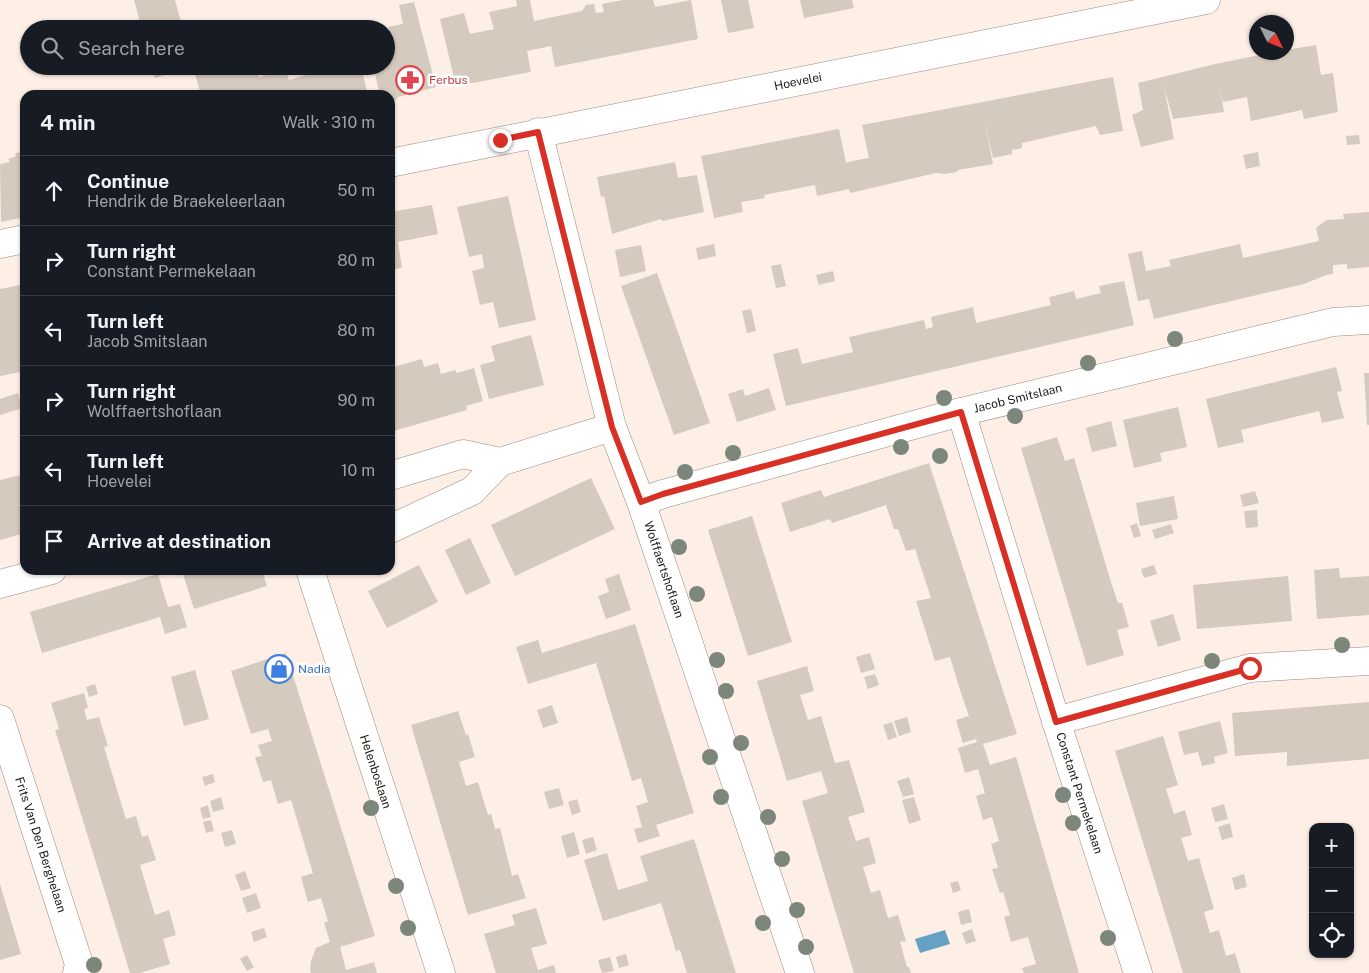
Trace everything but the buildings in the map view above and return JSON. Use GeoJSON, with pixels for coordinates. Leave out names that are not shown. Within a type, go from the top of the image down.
{"type":"FeatureCollection","features":[{"type":"Feature","properties":{"kind":"street","name":"Hoevelei"},"geometry":{"type":"LineString","coordinates":[[395,162],[1206,0]]}},
{"type":"Feature","properties":{"kind":"street","name":"Wolffaertshoflaan"},"geometry":{"type":"LineString","coordinates":[[538,132],[612,427],[641,502],[800,973]]}},
{"type":"Feature","properties":{"kind":"street"},"geometry":{"type":"LineString","coordinates":[[0,244],[20,240]]}},
{"type":"Feature","properties":{"kind":"street","name":"Jacob Smitslaan"},"geometry":{"type":"LineString","coordinates":[[641,502],[663,494],[961,412],[1333,322],[1369,320]]}},
{"type":"Feature","properties":{"kind":"street","name":"Constant Permekelaan"},"geometry":{"type":"LineString","coordinates":[[961,412],[1056,722],[1138,973]]}},
{"type":"Feature","properties":{"kind":"street"},"geometry":{"type":"LineString","coordinates":[[395,527],[472,491],[500,462],[612,427]]}},
{"type":"Feature","properties":{"kind":"street"},"geometry":{"type":"LineString","coordinates":[[395,474],[463,454],[500,462]]}},
{"type":"Feature","properties":{"kind":"street"},"geometry":{"type":"LineString","coordinates":[[0,584],[33,575]]}},
{"type":"Feature","properties":{"kind":"street","name":"Helenboslaan"},"geometry":{"type":"LineString","coordinates":[[312,575],[441,973]]}},
{"type":"Feature","properties":{"kind":"street"},"geometry":{"type":"LineString","coordinates":[[1056,722],[1250,668],[1369,661]]}},
{"type":"Feature","properties":{"kind":"street","name":"Frits Van Den Berghelaan"},"geometry":{"type":"LineString","coordinates":[[0,719],[79,964],[77,973]]}},
{"type":"Feature","properties":{"kind":"water"},"geometry":{"type":"Polygon","coordinates":[[[945,930],[950,944],[920,953],[915,939],[945,930]]]}},
{"type":"Feature","properties":{"kind":"place","name":"Ferbus"},"geometry":{"type":"Point","coordinates":[410,80]}},
{"type":"Feature","properties":{"kind":"place","name":"Nadia"},"geometry":{"type":"Point","coordinates":[279,669]}},
{"type":"Feature","properties":{"kind":"route"},"geometry":{"type":"LineString","coordinates":[[500,140],[538,132],[612,427],[641,502],[663,494],[961,412],[1056,722],[1250,668]]}}]}
